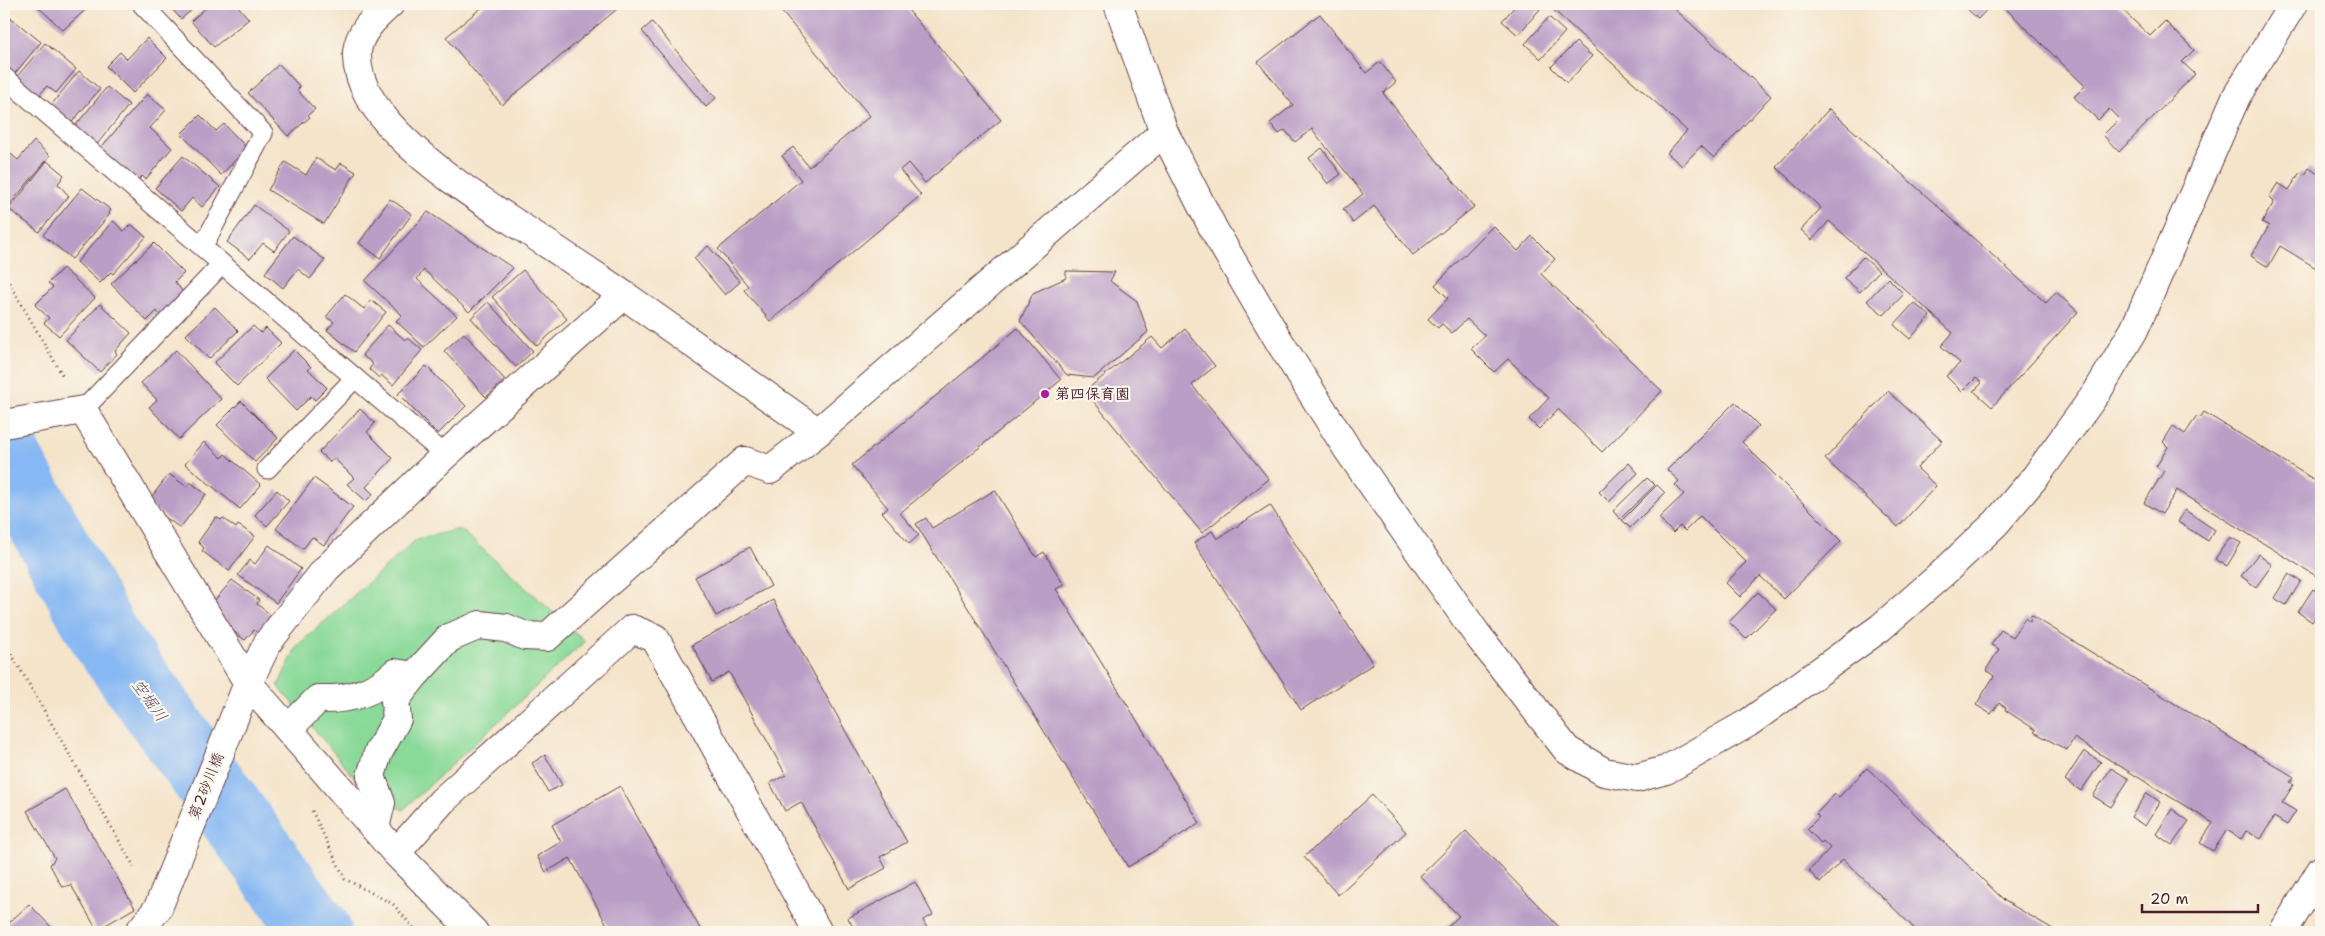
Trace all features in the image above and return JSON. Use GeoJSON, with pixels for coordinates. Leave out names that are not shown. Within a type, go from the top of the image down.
{"type":"FeatureCollection","features":[{"type":"Feature","properties":{"kind":"street"},"geometry":{"type":"LineString","coordinates":[[390,4],[368,24],[357,51],[360,75],[376,110],[399,136],[454,182],[624,295],[818,432]]}},
{"type":"Feature","properties":{"kind":"street"},"geometry":{"type":"LineString","coordinates":[[1118,4],[1164,132],[1214,230],[1279,341],[1348,450],[1476,633],[1567,750],[1604,772],[1637,778],[1666,770],[1748,723],[1880,628],[1942,574],[1996,523],[2036,476],[2097,392],[2134,330],[2236,97],[2293,4]]}},
{"type":"Feature","properties":{"kind":"street"},"geometry":{"type":"LineString","coordinates":[[374,828],[381,802],[371,776],[378,753],[397,719],[395,700],[449,638],[480,625],[506,628],[525,636],[548,637],[745,461],[770,470],[818,432],[1164,132]]}},
{"type":"Feature","properties":{"kind":"street","name":"第2砂川橋"},"geometry":{"type":"LineString","coordinates":[[139,932],[161,898],[248,683],[268,642],[326,569],[445,455],[624,295]]}},
{"type":"Feature","properties":{"kind":"street"},"geometry":{"type":"LineString","coordinates":[[4,424],[81,410],[248,683],[396,853],[474,932]]}},
{"type":"Feature","properties":{"kind":"street"},"geometry":{"type":"LineString","coordinates":[[396,853],[442,801],[632,629],[655,638],[818,932]]}},
{"type":"Feature","properties":{"kind":"street"},"geometry":{"type":"LineString","coordinates":[[289,728],[302,712],[318,699],[352,698],[383,685],[395,673],[414,676]]}},
{"type":"Feature","properties":{"kind":"street"},"geometry":{"type":"LineString","coordinates":[[2283,932],[2321,870]]}},
{"type":"Feature","properties":{"kind":"lane"},"geometry":{"type":"LineString","coordinates":[[142,4],[263,133],[203,246]]}},
{"type":"Feature","properties":{"kind":"lane"},"geometry":{"type":"LineString","coordinates":[[4,77],[445,455]]}},
{"type":"Feature","properties":{"kind":"lane"},"geometry":{"type":"LineString","coordinates":[[81,410],[222,264]]}},
{"type":"Feature","properties":{"kind":"lane"},"geometry":{"type":"LineString","coordinates":[[267,469],[355,378]]}},
{"type":"Feature","properties":{"kind":"path"},"geometry":{"type":"LineString","coordinates":[[4,274],[81,410]]}},
{"type":"Feature","properties":{"kind":"path"},"geometry":{"type":"LineString","coordinates":[[4,641],[161,898]]}},
{"type":"Feature","properties":{"kind":"green space"},"geometry":{"type":"Polygon","coordinates":[[[460,529],[585,641],[403,810],[366,791],[278,686],[297,646],[417,539],[460,529]]]}},
{"type":"Feature","properties":{"kind":"building"},"geometry":{"type":"Polygon","coordinates":[[[35,4],[92,4],[63,30],[35,4]]]}},
{"type":"Feature","properties":{"kind":"building"},"geometry":{"type":"Polygon","coordinates":[[[167,4],[199,4],[181,19],[167,4]]]}},
{"type":"Feature","properties":{"kind":"building"},"geometry":{"type":"Polygon","coordinates":[[[210,4],[236,4],[249,19],[214,47],[191,21],[210,4]]]}},
{"type":"Feature","properties":{"kind":"building"},"geometry":{"type":"Polygon","coordinates":[[[486,4],[623,4],[502,105],[446,37],[486,4]]]}},
{"type":"Feature","properties":{"kind":"building"},"geometry":{"type":"Polygon","coordinates":[[[775,4],[903,4],[1001,120],[925,183],[908,163],[900,170],[921,195],[770,321],[744,290],[748,286],[718,249],[801,180],[782,156],[793,147],[809,167],[870,116],[775,4]]]}},
{"type":"Feature","properties":{"kind":"building"},"geometry":{"type":"Polygon","coordinates":[[[1235,4],[1259,4],[1259,5],[1235,9],[1235,4]]]}},
{"type":"Feature","properties":{"kind":"building"},"geometry":{"type":"Polygon","coordinates":[[[1517,4],[1534,4],[1540,9],[1518,35],[1502,21],[1517,4]]]}},
{"type":"Feature","properties":{"kind":"building"},"geometry":{"type":"Polygon","coordinates":[[[1547,4],[1669,4],[1771,96],[1714,158],[1701,146],[1682,166],[1667,153],[1687,131],[1547,4]]]}},
{"type":"Feature","properties":{"kind":"building"},"geometry":{"type":"Polygon","coordinates":[[[1973,4],[1992,4],[1978,19],[1967,9],[1973,4]]]}},
{"type":"Feature","properties":{"kind":"building"},"geometry":{"type":"Polygon","coordinates":[[[2001,4],[2116,4],[2150,36],[2165,21],[2194,50],[2182,62],[2195,74],[2119,152],[2103,135],[2119,119],[2109,109],[2098,120],[2074,97],[2085,86],[2001,4]]]}},
{"type":"Feature","properties":{"kind":"building"},"geometry":{"type":"Polygon","coordinates":[[[1320,14],[1366,73],[1380,62],[1396,82],[1383,93],[1474,207],[1413,255],[1374,206],[1353,223],[1343,209],[1363,194],[1312,129],[1295,142],[1285,130],[1279,134],[1270,123],[1293,105],[1258,62],[1320,14]]]}},
{"type":"Feature","properties":{"kind":"building"},"geometry":{"type":"Polygon","coordinates":[[[1549,17],[1565,32],[1541,59],[1525,44],[1549,17]]]}},
{"type":"Feature","properties":{"kind":"building"},"geometry":{"type":"Polygon","coordinates":[[[11,18],[41,42],[12,77],[4,70],[4,27],[11,18]]]}},
{"type":"Feature","properties":{"kind":"building"},"geometry":{"type":"Polygon","coordinates":[[[652,22],[716,98],[706,107],[642,31],[652,22]]]}},
{"type":"Feature","properties":{"kind":"building"},"geometry":{"type":"Polygon","coordinates":[[[147,38],[167,58],[133,93],[106,66],[120,52],[127,59],[147,38]]]}},
{"type":"Feature","properties":{"kind":"building"},"geometry":{"type":"Polygon","coordinates":[[[1576,42],[1592,56],[1567,83],[1551,67],[1576,42]]]}},
{"type":"Feature","properties":{"kind":"building"},"geometry":{"type":"Polygon","coordinates":[[[45,43],[76,69],[56,93],[47,86],[37,98],[15,79],[45,43]]]}},
{"type":"Feature","properties":{"kind":"building"},"geometry":{"type":"Polygon","coordinates":[[[279,64],[300,87],[297,90],[315,109],[308,115],[310,117],[288,136],[248,93],[279,64]]]}},
{"type":"Feature","properties":{"kind":"building"},"geometry":{"type":"Polygon","coordinates":[[[79,71],[100,89],[68,127],[47,110],[79,71]]]}},
{"type":"Feature","properties":{"kind":"building"},"geometry":{"type":"Polygon","coordinates":[[[107,87],[129,105],[93,149],[71,131],[107,87]]]}},
{"type":"Feature","properties":{"kind":"building"},"geometry":{"type":"Polygon","coordinates":[[[147,94],[166,110],[150,128],[172,148],[146,179],[142,176],[136,183],[98,151],[147,94]]]}},
{"type":"Feature","properties":{"kind":"building"},"geometry":{"type":"Polygon","coordinates":[[[1829,109],[2046,303],[2056,292],[2078,312],[1992,407],[1974,391],[1982,383],[1976,378],[1962,392],[1946,376],[1960,363],[1941,346],[1953,333],[1829,221],[1812,240],[1801,230],[1821,208],[1776,167],[1829,109]]]}},
{"type":"Feature","properties":{"kind":"building"},"geometry":{"type":"Polygon","coordinates":[[[200,115],[216,131],[224,124],[247,148],[221,175],[181,134],[200,115]]]}},
{"type":"Feature","properties":{"kind":"building"},"geometry":{"type":"Polygon","coordinates":[[[34,141],[50,156],[6,209],[4,207],[4,151],[5,149],[18,160],[34,141]]]}},
{"type":"Feature","properties":{"kind":"building"},"geometry":{"type":"Polygon","coordinates":[[[1322,148],[1341,174],[1328,184],[1309,158],[1322,148]]]}},
{"type":"Feature","properties":{"kind":"building"},"geometry":{"type":"Polygon","coordinates":[[[183,156],[220,187],[202,207],[192,198],[181,211],[155,188],[183,156]]]}},
{"type":"Feature","properties":{"kind":"building"},"geometry":{"type":"Polygon","coordinates":[[[316,158],[336,170],[341,163],[356,172],[324,224],[268,190],[285,162],[306,175],[316,158]]]}},
{"type":"Feature","properties":{"kind":"building"},"geometry":{"type":"Polygon","coordinates":[[[47,161],[64,175],[58,184],[69,196],[39,232],[9,209],[47,161]]]}},
{"type":"Feature","properties":{"kind":"building"},"geometry":{"type":"Polygon","coordinates":[[[2309,168],[2321,176],[2321,271],[2280,246],[2268,267],[2251,256],[2269,226],[2262,222],[2274,202],[2269,197],[2278,183],[2289,190],[2300,172],[2305,175],[2309,168]]]}},
{"type":"Feature","properties":{"kind":"building"},"geometry":{"type":"Polygon","coordinates":[[[82,188],[111,210],[110,214],[72,259],[43,235],[82,188]]]}},
{"type":"Feature","properties":{"kind":"building"},"geometry":{"type":"Polygon","coordinates":[[[390,199],[412,214],[380,258],[359,243],[390,199]]]}},
{"type":"Feature","properties":{"kind":"building"},"geometry":{"type":"Polygon","coordinates":[[[254,205],[289,231],[274,251],[263,243],[250,259],[227,242],[254,205]]]}},
{"type":"Feature","properties":{"kind":"building"},"geometry":{"type":"Polygon","coordinates":[[[428,212],[513,268],[469,312],[424,270],[417,279],[457,316],[424,347],[396,321],[402,315],[365,281],[428,212]]]}},
{"type":"Feature","properties":{"kind":"building"},"geometry":{"type":"Polygon","coordinates":[[[113,221],[124,231],[131,224],[146,237],[113,274],[111,272],[100,283],[77,262],[113,221]]]}},
{"type":"Feature","properties":{"kind":"building"},"geometry":{"type":"Polygon","coordinates":[[[1493,226],[1518,251],[1532,236],[1555,259],[1541,274],[1662,391],[1602,452],[1558,409],[1539,429],[1529,419],[1549,398],[1508,359],[1494,372],[1471,349],[1485,336],[1467,319],[1452,333],[1442,324],[1438,328],[1428,319],[1448,298],[1435,285],[1493,226]]]}},
{"type":"Feature","properties":{"kind":"building"},"geometry":{"type":"Polygon","coordinates":[[[293,236],[325,260],[310,279],[298,269],[283,288],[265,273],[293,236]]]}},
{"type":"Feature","properties":{"kind":"building"},"geometry":{"type":"Polygon","coordinates":[[[154,243],[184,273],[175,282],[183,292],[160,315],[157,311],[147,321],[111,284],[154,243]]]}},
{"type":"Feature","properties":{"kind":"building"},"geometry":{"type":"Polygon","coordinates":[[[708,246],[740,282],[725,295],[694,258],[708,246]]]}},
{"type":"Feature","properties":{"kind":"building"},"geometry":{"type":"Polygon","coordinates":[[[1863,257],[1879,271],[1860,292],[1844,278],[1863,257]]]}},
{"type":"Feature","properties":{"kind":"building"},"geometry":{"type":"Polygon","coordinates":[[[63,268],[95,298],[59,336],[44,323],[49,318],[35,305],[53,287],[48,283],[63,268]]]}},
{"type":"Feature","properties":{"kind":"building"},"geometry":{"type":"Polygon","coordinates":[[[523,270],[567,319],[537,346],[492,297],[523,270]]]}},
{"type":"Feature","properties":{"kind":"building"},"geometry":{"type":"Polygon","coordinates":[[[1066,271],[1115,272],[1110,281],[1137,301],[1148,332],[1094,378],[1067,375],[1020,321],[1033,293],[1066,278],[1066,271]]]}},
{"type":"Feature","properties":{"kind":"building"},"geometry":{"type":"Polygon","coordinates":[[[1888,278],[1904,294],[1884,315],[1867,301],[1888,278]]]}},
{"type":"Feature","properties":{"kind":"building"},"geometry":{"type":"Polygon","coordinates":[[[345,294],[364,309],[371,300],[386,312],[354,352],[327,330],[334,322],[326,317],[345,294]]]}},
{"type":"Feature","properties":{"kind":"building"},"geometry":{"type":"Polygon","coordinates":[[[488,302],[533,351],[516,367],[471,318],[488,302]]]}},
{"type":"Feature","properties":{"kind":"building"},"geometry":{"type":"Polygon","coordinates":[[[1914,303],[1930,316],[1910,339],[1894,325],[1914,303]]]}},
{"type":"Feature","properties":{"kind":"building"},"geometry":{"type":"Polygon","coordinates":[[[100,304],[131,333],[115,351],[117,354],[100,372],[66,340],[100,304]]]}},
{"type":"Feature","properties":{"kind":"building"},"geometry":{"type":"Polygon","coordinates":[[[215,307],[238,331],[209,359],[186,335],[215,307]]]}},
{"type":"Feature","properties":{"kind":"building"},"geometry":{"type":"Polygon","coordinates":[[[388,325],[405,340],[408,338],[422,350],[393,385],[381,375],[379,378],[369,369],[373,364],[362,355],[388,325]]]}},
{"type":"Feature","properties":{"kind":"building"},"geometry":{"type":"Polygon","coordinates":[[[253,326],[261,333],[266,328],[281,343],[237,386],[214,363],[253,326]]]}},
{"type":"Feature","properties":{"kind":"building"},"geometry":{"type":"Polygon","coordinates":[[[1018,328],[1061,380],[900,513],[919,535],[909,544],[882,512],[888,508],[852,465],[1018,328]]]}},
{"type":"Feature","properties":{"kind":"building"},"geometry":{"type":"Polygon","coordinates":[[[1185,329],[1215,366],[1192,385],[1269,479],[1202,533],[1085,391],[1152,337],[1162,348],[1185,329]]]}},
{"type":"Feature","properties":{"kind":"building"},"geometry":{"type":"Polygon","coordinates":[[[464,333],[505,380],[486,397],[444,351],[464,333]]]}},
{"type":"Feature","properties":{"kind":"building"},"geometry":{"type":"Polygon","coordinates":[[[176,350],[221,399],[179,439],[149,407],[157,400],[141,383],[176,350]]]}},
{"type":"Feature","properties":{"kind":"building"},"geometry":{"type":"Polygon","coordinates":[[[294,350],[311,367],[308,369],[327,388],[315,400],[311,396],[296,411],[265,379],[294,350]]]}},
{"type":"Feature","properties":{"kind":"building"},"geometry":{"type":"Polygon","coordinates":[[[426,366],[466,406],[438,434],[398,394],[426,366]]]}},
{"type":"Feature","properties":{"kind":"building"},"geometry":{"type":"Polygon","coordinates":[[[1888,391],[1942,441],[1917,468],[1936,486],[1898,527],[1825,459],[1888,391]]]}},
{"type":"Feature","properties":{"kind":"building"},"geometry":{"type":"Polygon","coordinates":[[[241,401],[278,438],[255,462],[217,425],[241,401]]]}},
{"type":"Feature","properties":{"kind":"building"},"geometry":{"type":"Polygon","coordinates":[[[1735,402],[1759,426],[1742,442],[1841,541],[1784,599],[1760,576],[1740,597],[1726,583],[1746,562],[1700,516],[1685,531],[1680,526],[1673,533],[1659,518],[1684,494],[1675,485],[1679,481],[1667,470],[1735,402]]]}},
{"type":"Feature","properties":{"kind":"building"},"geometry":{"type":"Polygon","coordinates":[[[360,409],[375,423],[367,432],[393,458],[366,487],[373,494],[366,501],[347,484],[354,478],[334,458],[330,462],[319,452],[360,409]]]}},
{"type":"Feature","properties":{"kind":"building"},"geometry":{"type":"Polygon","coordinates":[[[2204,412],[2321,484],[2321,579],[2177,490],[2162,514],[2144,503],[2164,471],[2156,467],[2168,447],[2163,442],[2173,426],[2185,434],[2197,416],[2200,418],[2204,412]]]}},
{"type":"Feature","properties":{"kind":"building"},"geometry":{"type":"Polygon","coordinates":[[[204,442],[222,458],[225,454],[261,485],[240,509],[185,464],[204,442]]]}},
{"type":"Feature","properties":{"kind":"building"},"geometry":{"type":"Polygon","coordinates":[[[1629,463],[1638,473],[1609,502],[1599,492],[1629,463]]]}},
{"type":"Feature","properties":{"kind":"building"},"geometry":{"type":"Polygon","coordinates":[[[169,474],[187,487],[190,482],[206,494],[180,528],[147,503],[169,474]]]}},
{"type":"Feature","properties":{"kind":"building"},"geometry":{"type":"Polygon","coordinates":[[[314,478],[353,507],[324,545],[312,537],[303,549],[276,529],[314,478]]]}},
{"type":"Feature","properties":{"kind":"building"},"geometry":{"type":"Polygon","coordinates":[[[1647,478],[1655,485],[1620,519],[1613,511],[1647,478]]]}},
{"type":"Feature","properties":{"kind":"building"},"geometry":{"type":"Polygon","coordinates":[[[1657,485],[1665,493],[1630,528],[1622,520],[1657,485]]]}},
{"type":"Feature","properties":{"kind":"building"},"geometry":{"type":"Polygon","coordinates":[[[277,490],[289,501],[267,526],[255,515],[277,490]]]}},
{"type":"Feature","properties":{"kind":"building"},"geometry":{"type":"Polygon","coordinates":[[[995,490],[1036,557],[1044,552],[1064,585],[1056,589],[1200,823],[1128,867],[916,524],[926,518],[932,528],[995,490]]]}},
{"type":"Feature","properties":{"kind":"building"},"geometry":{"type":"Polygon","coordinates":[[[1270,505],[1373,664],[1301,710],[1194,543],[1212,531],[1217,539],[1270,505]]]}},
{"type":"Feature","properties":{"kind":"building"},"geometry":{"type":"Polygon","coordinates":[[[2185,510],[2215,530],[2208,541],[2178,522],[2185,510]]]}},
{"type":"Feature","properties":{"kind":"building"},"geometry":{"type":"Polygon","coordinates":[[[216,517],[221,520],[223,518],[236,528],[238,525],[255,536],[229,571],[202,551],[204,548],[198,542],[216,517]]]}},
{"type":"Feature","properties":{"kind":"building"},"geometry":{"type":"Polygon","coordinates":[[[2230,537],[2241,543],[2227,566],[2215,559],[2230,537]]]}},
{"type":"Feature","properties":{"kind":"building"},"geometry":{"type":"Polygon","coordinates":[[[269,545],[301,569],[276,603],[238,575],[250,560],[255,564],[269,545]]]}},
{"type":"Feature","properties":{"kind":"building"},"geometry":{"type":"Polygon","coordinates":[[[750,547],[771,586],[716,616],[695,577],[750,547]]]}},
{"type":"Feature","properties":{"kind":"building"},"geometry":{"type":"Polygon","coordinates":[[[2258,554],[2272,565],[2256,587],[2241,576],[2258,554]]]}},
{"type":"Feature","properties":{"kind":"building"},"geometry":{"type":"Polygon","coordinates":[[[2289,574],[2301,581],[2286,605],[2274,598],[2289,574]]]}},
{"type":"Feature","properties":{"kind":"building"},"geometry":{"type":"Polygon","coordinates":[[[232,580],[259,600],[257,604],[271,615],[257,633],[254,630],[245,640],[211,614],[210,606],[232,580]]]}},
{"type":"Feature","properties":{"kind":"building"},"geometry":{"type":"Polygon","coordinates":[[[2313,589],[2321,594],[2321,608],[2312,622],[2298,612],[2313,589]]]}},
{"type":"Feature","properties":{"kind":"building"},"geometry":{"type":"Polygon","coordinates":[[[1758,592],[1776,609],[1746,639],[1729,622],[1758,592]]]}},
{"type":"Feature","properties":{"kind":"building"},"geometry":{"type":"Polygon","coordinates":[[[773,600],[907,842],[880,857],[886,868],[849,889],[801,802],[785,811],[770,783],[786,775],[729,672],[712,682],[692,645],[773,600]]]}},
{"type":"Feature","properties":{"kind":"building"},"geometry":{"type":"Polygon","coordinates":[[[2031,615],[2294,777],[2290,782],[2294,784],[2282,803],[2296,811],[2287,825],[2274,817],[2261,839],[2246,831],[2241,839],[2227,830],[2213,851],[2200,843],[2213,823],[2074,738],[2067,750],[2034,732],[2036,730],[2005,710],[2006,708],[1999,703],[1991,714],[1976,705],[1994,676],[1986,670],[1999,649],[1991,645],[2001,630],[2013,637],[2025,618],[2030,622],[2031,615]]]}},
{"type":"Feature","properties":{"kind":"building"},"geometry":{"type":"Polygon","coordinates":[[[2084,751],[2101,762],[2081,791],[2065,780],[2084,751]]]}},
{"type":"Feature","properties":{"kind":"building"},"geometry":{"type":"Polygon","coordinates":[[[545,755],[562,785],[548,792],[532,763],[545,755]]]}},
{"type":"Feature","properties":{"kind":"building"},"geometry":{"type":"Polygon","coordinates":[[[1867,768],[2005,901],[2058,932],[1916,932],[1843,859],[1820,883],[1809,871],[1830,848],[1823,841],[1821,843],[1807,829],[1819,817],[1816,814],[1835,794],[1839,797],[1867,768]]]}},
{"type":"Feature","properties":{"kind":"building"},"geometry":{"type":"Polygon","coordinates":[[[2111,768],[2129,779],[2111,807],[2093,796],[2111,768]]]}},
{"type":"Feature","properties":{"kind":"building"},"geometry":{"type":"Polygon","coordinates":[[[620,786],[702,932],[611,932],[570,858],[546,872],[537,856],[561,842],[552,825],[620,786]]]}},
{"type":"Feature","properties":{"kind":"building"},"geometry":{"type":"Polygon","coordinates":[[[65,789],[135,908],[97,930],[71,885],[62,887],[50,865],[55,858],[27,811],[65,789]]]}},
{"type":"Feature","properties":{"kind":"building"},"geometry":{"type":"Polygon","coordinates":[[[2147,793],[2160,802],[2145,826],[2131,817],[2147,793]]]}},
{"type":"Feature","properties":{"kind":"building"},"geometry":{"type":"Polygon","coordinates":[[[1372,795],[1406,832],[1338,895],[1304,857],[1372,795]]]}},
{"type":"Feature","properties":{"kind":"building"},"geometry":{"type":"Polygon","coordinates":[[[2172,809],[2189,821],[2172,845],[2156,834],[2172,809]]]}},
{"type":"Feature","properties":{"kind":"building"},"geometry":{"type":"Polygon","coordinates":[[[1466,831],[1564,932],[1475,932],[1473,930],[1471,932],[1442,932],[1459,916],[1420,876],[1466,831]]]}},
{"type":"Feature","properties":{"kind":"building"},"geometry":{"type":"Polygon","coordinates":[[[915,882],[933,915],[923,920],[929,932],[856,932],[848,918],[915,882]]]}},
{"type":"Feature","properties":{"kind":"building"},"geometry":{"type":"Polygon","coordinates":[[[29,904],[56,932],[4,932],[4,917],[9,923],[29,904]]]}},
{"type":"Feature","properties":{"kind":"building"},"geometry":{"type":"Polygon","coordinates":[[[938,927],[940,932],[929,932],[938,927]]]}},
{"type":"Feature","properties":{"kind":"waterway","name":"空堀川"},"geometry":{"type":"LineString","coordinates":[[4,453],[106,639],[317,932]]}},
{"type":"Feature","properties":{"kind":"place","name":"第四保育園"},"geometry":{"type":"Point","coordinates":[1045,394]}}]}
